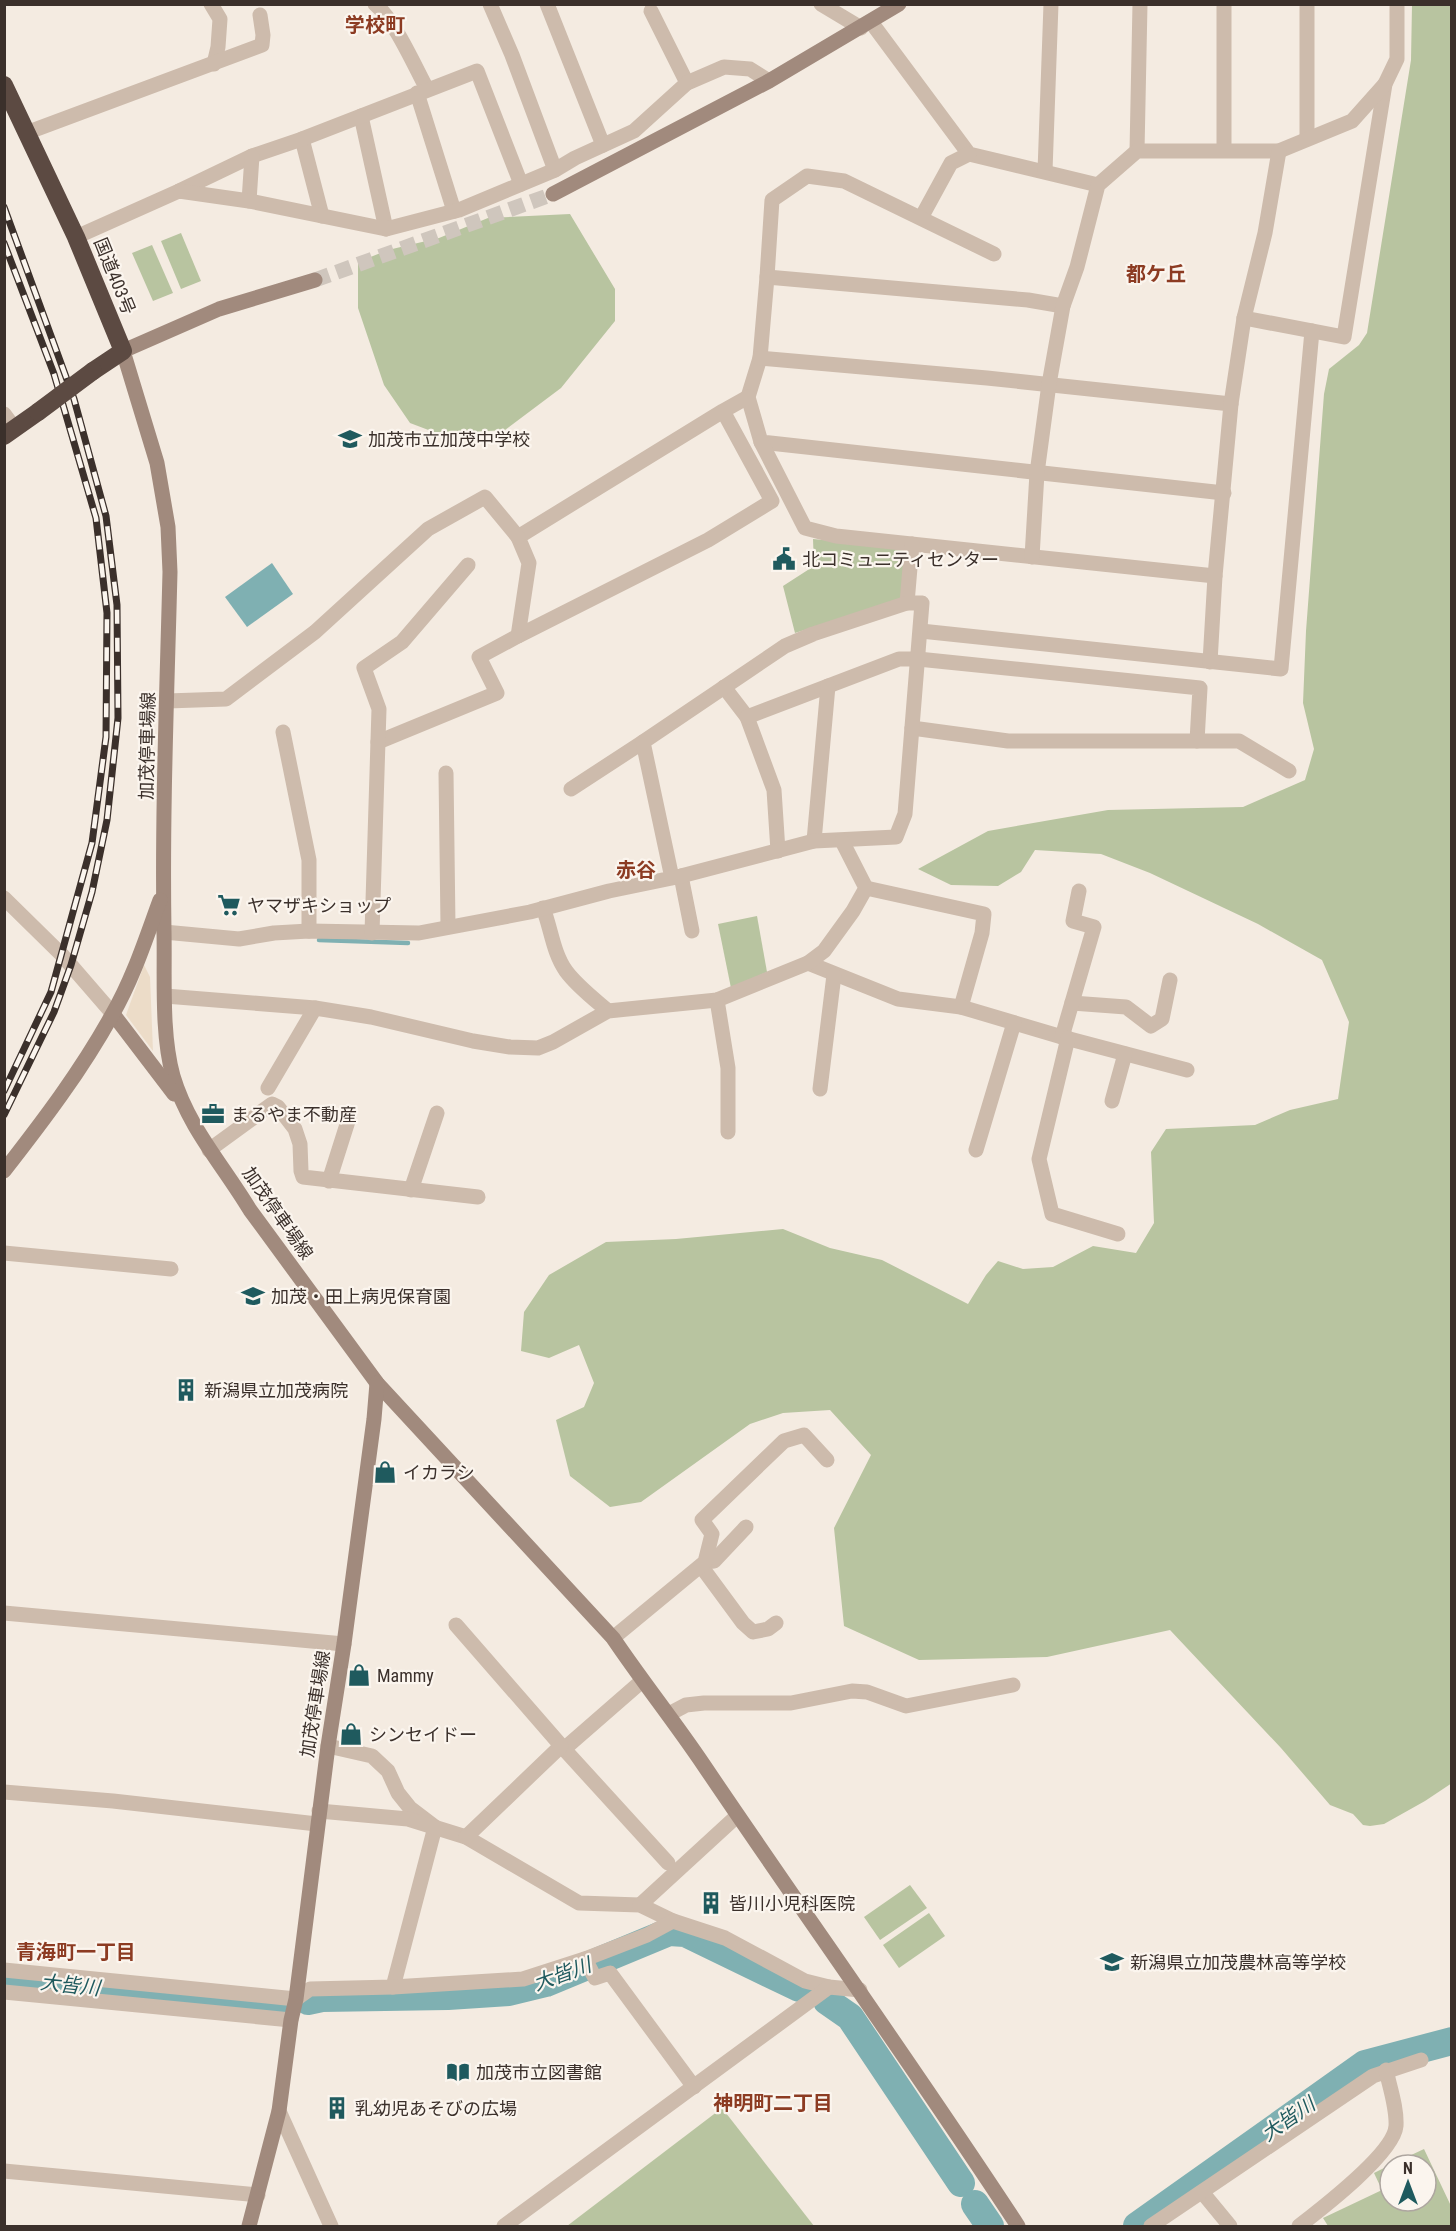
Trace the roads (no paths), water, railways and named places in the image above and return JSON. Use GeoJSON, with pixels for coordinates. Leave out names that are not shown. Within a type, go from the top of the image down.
{"type":"FeatureCollection","features":[{"type":"Feature","properties":{"kind":"highway","name":"国道403号"},"geometry":{"type":"LineString","coordinates":[[4,85],[76,237],[123,351]]}},
{"type":"Feature","properties":{"kind":"highway"},"geometry":{"type":"LineString","coordinates":[[8,426],[38,412],[123,351]]}},
{"type":"Feature","properties":{"kind":"street"},"geometry":{"type":"LineString","coordinates":[[211,4],[219,20],[218,47],[214,64]]}},
{"type":"Feature","properties":{"kind":"street"},"geometry":{"type":"LineString","coordinates":[[490,4],[512,55],[555,170]]}},
{"type":"Feature","properties":{"kind":"street"},"geometry":{"type":"LineString","coordinates":[[547,4],[603,145]]}},
{"type":"Feature","properties":{"kind":"street"},"geometry":{"type":"LineString","coordinates":[[821,4],[866,25],[969,153],[1098,185]]}},
{"type":"Feature","properties":{"kind":"street"},"geometry":{"type":"LineString","coordinates":[[553,194],[769,81],[899,4]]}},
{"type":"Feature","properties":{"kind":"street"},"geometry":{"type":"LineString","coordinates":[[1045,171],[1051,4]]}},
{"type":"Feature","properties":{"kind":"street"},"geometry":{"type":"LineString","coordinates":[[1137,151],[1140,4]]}},
{"type":"Feature","properties":{"kind":"street"},"geometry":{"type":"LineString","coordinates":[[1224,4],[1224,150]]}},
{"type":"Feature","properties":{"kind":"street"},"geometry":{"type":"LineString","coordinates":[[1307,4],[1307,139]]}},
{"type":"Feature","properties":{"kind":"street"},"geometry":{"type":"LineString","coordinates":[[1244,318],[1344,337],[1385,84],[1397,59],[1397,4]]}},
{"type":"Feature","properties":{"kind":"street"},"geometry":{"type":"LineString","coordinates":[[379,6],[398,35],[422,91],[454,211]]}},
{"type":"Feature","properties":{"kind":"street"},"geometry":{"type":"LineString","coordinates":[[651,11],[687,83]]}},
{"type":"Feature","properties":{"kind":"street"},"geometry":{"type":"LineString","coordinates":[[26,133],[262,45],[260,15]]}},
{"type":"Feature","properties":{"kind":"street"},"geometry":{"type":"LineString","coordinates":[[179,191],[249,201],[386,229],[454,211],[555,170],[634,130],[687,83],[724,67],[750,69],[769,81]]}},
{"type":"Feature","properties":{"kind":"street"},"geometry":{"type":"LineString","coordinates":[[76,237],[252,156],[477,71],[521,184]]}},
{"type":"Feature","properties":{"kind":"street"},"geometry":{"type":"LineString","coordinates":[[1032,557],[1037,473],[1049,384],[1064,306],[1077,267],[1098,185],[1137,151],[1279,151],[1352,120],[1385,84]]}},
{"type":"Feature","properties":{"kind":"street"},"geometry":{"type":"LineString","coordinates":[[361,116],[386,229]]}},
{"type":"Feature","properties":{"kind":"street"},"geometry":{"type":"LineString","coordinates":[[302,139],[322,216]]}},
{"type":"Feature","properties":{"kind":"street"},"geometry":{"type":"LineString","coordinates":[[1210,662],[1215,576],[1231,404],[1244,318],[1264,233],[1279,151]]}},
{"type":"Feature","properties":{"kind":"street"},"geometry":{"type":"LineString","coordinates":[[921,218],[951,163],[969,153]]}},
{"type":"Feature","properties":{"kind":"street"},"geometry":{"type":"LineString","coordinates":[[249,201],[252,156]]}},
{"type":"Feature","properties":{"kind":"street"},"geometry":{"type":"LineString","coordinates":[[994,254],[844,181],[807,176],[772,200],[760,358],[748,397],[761,442],[805,528],[836,536],[1215,576]]}},
{"type":"Feature","properties":{"kind":"street"},"geometry":{"type":"LineString","coordinates":[[767,277],[1028,300],[1064,306]]}},
{"type":"Feature","properties":{"kind":"street"},"geometry":{"type":"LineString","coordinates":[[123,351],[219,309],[315,280]]}},
{"type":"Feature","properties":{"kind":"street"},"geometry":{"type":"LineString","coordinates":[[921,632],[1281,669],[1312,331]]}},
{"type":"Feature","properties":{"kind":"street","name":"加茂停車場線"},"geometry":{"type":"LineString","coordinates":[[123,351],[157,463],[168,527],[170,572],[163,891],[165,996],[168,1048],[173,1075],[184,1108],[209,1150],[376,1383],[374,1419],[344,1644],[327,1746],[296,1999],[279,2111],[249,2226]]}},
{"type":"Feature","properties":{"kind":"street"},"geometry":{"type":"LineString","coordinates":[[760,358],[1049,384],[1231,404]]}},
{"type":"Feature","properties":{"kind":"street"},"geometry":{"type":"LineString","coordinates":[[518,537],[748,397]]}},
{"type":"Feature","properties":{"kind":"street"},"geometry":{"type":"LineString","coordinates":[[378,742],[497,693],[478,657],[708,540],[772,501],[723,411]]}},
{"type":"Feature","properties":{"kind":"street"},"geometry":{"type":"LineString","coordinates":[[761,442],[1224,493]]}},
{"type":"Feature","properties":{"kind":"street"},"geometry":{"type":"LineString","coordinates":[[167,701],[226,699],[315,632],[428,529],[485,497],[518,537],[529,563],[518,636]]}},
{"type":"Feature","properties":{"kind":"street"},"geometry":{"type":"LineString","coordinates":[[907,603],[912,544]]}},
{"type":"Feature","properties":{"kind":"street"},"geometry":{"type":"LineString","coordinates":[[372,933],[379,709],[364,668],[402,642],[468,565]]}},
{"type":"Feature","properties":{"kind":"street"},"geometry":{"type":"LineString","coordinates":[[164,932],[239,939],[274,933],[309,931],[419,933],[543,908],[676,877],[814,841],[896,837],[905,814],[922,603],[907,603],[822,631],[785,646],[571,789]]}},
{"type":"Feature","properties":{"kind":"street"},"geometry":{"type":"LineString","coordinates":[[747,717],[899,659],[918,659],[1200,688],[1197,741]]}},
{"type":"Feature","properties":{"kind":"street"},"geometry":{"type":"LineString","coordinates":[[814,841],[828,686]]}},
{"type":"Feature","properties":{"kind":"street"},"geometry":{"type":"LineString","coordinates":[[724,687],[747,717],[774,790],[778,851]]}},
{"type":"Feature","properties":{"kind":"street"},"geometry":{"type":"LineString","coordinates":[[912,728],[1008,741],[1239,741],[1288,771]]}},
{"type":"Feature","properties":{"kind":"street"},"geometry":{"type":"LineString","coordinates":[[283,732],[309,860],[309,931]]}},
{"type":"Feature","properties":{"kind":"street"},"geometry":{"type":"LineString","coordinates":[[643,742],[676,877],[692,931]]}},
{"type":"Feature","properties":{"kind":"street"},"geometry":{"type":"LineString","coordinates":[[446,773],[448,926]]}},
{"type":"Feature","properties":{"kind":"street"},"geometry":{"type":"LineString","coordinates":[[842,841],[866,888]]}},
{"type":"Feature","properties":{"kind":"street"},"geometry":{"type":"LineString","coordinates":[[165,996],[315,1008],[371,1017],[501,1046],[538,1048],[608,1011],[717,1000],[808,963],[824,951],[853,912],[866,888]]}},
{"type":"Feature","properties":{"kind":"street"},"geometry":{"type":"LineString","coordinates":[[866,888],[984,914],[982,933],[961,1007]]}},
{"type":"Feature","properties":{"kind":"street"},"geometry":{"type":"LineString","coordinates":[[4,1171],[58,1102],[113,1014],[135,965],[163,891]]}},
{"type":"Feature","properties":{"kind":"street"},"geometry":{"type":"LineString","coordinates":[[1079,891],[1073,921],[1094,927],[1072,1003],[1039,1159],[1052,1214],[1118,1234]]}},
{"type":"Feature","properties":{"kind":"street"},"geometry":{"type":"LineString","coordinates":[[4,898],[62,955],[113,1014],[139,1045],[184,1108]]}},
{"type":"Feature","properties":{"kind":"street"},"geometry":{"type":"LineString","coordinates":[[543,908],[551,927],[556,952],[566,972],[608,1011]]}},
{"type":"Feature","properties":{"kind":"street"},"geometry":{"type":"LineString","coordinates":[[808,963],[898,999],[961,1007],[1187,1070]]}},
{"type":"Feature","properties":{"kind":"street"},"geometry":{"type":"LineString","coordinates":[[820,1089],[834,975]]}},
{"type":"Feature","properties":{"kind":"street"},"geometry":{"type":"LineString","coordinates":[[1072,1003],[1126,1007],[1151,1026],[1162,1019],[1170,980]]}},
{"type":"Feature","properties":{"kind":"street"},"geometry":{"type":"LineString","coordinates":[[717,1000],[728,1068],[728,1132]]}},
{"type":"Feature","properties":{"kind":"street"},"geometry":{"type":"LineString","coordinates":[[268,1088],[315,1008]]}},
{"type":"Feature","properties":{"kind":"street"},"geometry":{"type":"LineString","coordinates":[[976,1150],[1014,1023]]}},
{"type":"Feature","properties":{"kind":"street"},"geometry":{"type":"LineString","coordinates":[[1112,1101],[1125,1054]]}},
{"type":"Feature","properties":{"kind":"street"},"geometry":{"type":"LineString","coordinates":[[209,1150],[275,1104],[295,1129],[300,1144],[303,1177],[478,1197]]}},
{"type":"Feature","properties":{"kind":"street"},"geometry":{"type":"LineString","coordinates":[[411,1190],[436,1113]]}},
{"type":"Feature","properties":{"kind":"street"},"geometry":{"type":"LineString","coordinates":[[329,1181],[349,1118]]}},
{"type":"Feature","properties":{"kind":"street"},"geometry":{"type":"LineString","coordinates":[[4,1253],[171,1269]]}},
{"type":"Feature","properties":{"kind":"street"},"geometry":{"type":"LineString","coordinates":[[376,1383],[613,1638],[642,1681],[669,1714],[737,1816],[860,1990],[1018,2226]]}},
{"type":"Feature","properties":{"kind":"street"},"geometry":{"type":"LineString","coordinates":[[703,1564],[712,1534],[702,1520],[784,1441],[804,1435],[827,1460]]}},
{"type":"Feature","properties":{"kind":"street"},"geometry":{"type":"LineString","coordinates":[[613,1638],[703,1564],[714,1561],[746,1527]]}},
{"type":"Feature","properties":{"kind":"street"},"geometry":{"type":"LineString","coordinates":[[703,1564],[743,1623],[753,1632],[768,1629],[776,1623]]}},
{"type":"Feature","properties":{"kind":"street"},"geometry":{"type":"LineString","coordinates":[[4,1613],[344,1644]]}},
{"type":"Feature","properties":{"kind":"street"},"geometry":{"type":"LineString","coordinates":[[456,1625],[563,1748],[668,1863]]}},
{"type":"Feature","properties":{"kind":"street"},"geometry":{"type":"LineString","coordinates":[[466,1837],[563,1748],[642,1681]]}},
{"type":"Feature","properties":{"kind":"street"},"geometry":{"type":"LineString","coordinates":[[669,1714],[686,1705],[791,1703],[852,1691],[867,1692],[906,1706],[1013,1685]]}},
{"type":"Feature","properties":{"kind":"street"},"geometry":{"type":"LineString","coordinates":[[327,1746],[372,1756],[388,1771],[398,1793],[410,1808],[435,1827]]}},
{"type":"Feature","properties":{"kind":"street"},"geometry":{"type":"LineString","coordinates":[[4,1792],[318,1817],[408,1819],[466,1837],[579,1903],[640,1905],[674,1921],[725,1938],[805,1982],[860,1990]]}},
{"type":"Feature","properties":{"kind":"street"},"geometry":{"type":"LineString","coordinates":[[640,1905],[737,1816]]}},
{"type":"Feature","properties":{"kind":"street"},"geometry":{"type":"LineString","coordinates":[[393,1987],[435,1827]]}},
{"type":"Feature","properties":{"kind":"street"},"geometry":{"type":"LineString","coordinates":[[4,1970],[296,1999],[310,1989],[393,1987],[523,1979],[585,1959],[647,1935],[674,1921]]}},
{"type":"Feature","properties":{"kind":"street"},"geometry":{"type":"LineString","coordinates":[[585,1959],[595,1978],[610,1973],[694,2087]]}},
{"type":"Feature","properties":{"kind":"street"},"geometry":{"type":"LineString","coordinates":[[504,2226],[829,1987]]}},
{"type":"Feature","properties":{"kind":"street"},"geometry":{"type":"LineString","coordinates":[[4,1992],[291,2020]]}},
{"type":"Feature","properties":{"kind":"street"},"geometry":{"type":"LineString","coordinates":[[1151,2226],[1373,2076],[1421,2060]]}},
{"type":"Feature","properties":{"kind":"street"},"geometry":{"type":"LineString","coordinates":[[1300,2226],[1352,2183],[1389,2144],[1396,2128],[1386,2070]]}},
{"type":"Feature","properties":{"kind":"street"},"geometry":{"type":"LineString","coordinates":[[279,2111],[331,2226]]}},
{"type":"Feature","properties":{"kind":"street"},"geometry":{"type":"LineString","coordinates":[[4,2171],[258,2195]]}},
{"type":"Feature","properties":{"kind":"street"},"geometry":{"type":"LineString","coordinates":[[1202,2192],[1230,2226]]}},
{"type":"Feature","properties":{"kind":"water"},"geometry":{"type":"Polygon","coordinates":[[[272,563],[293,594],[247,627],[225,597],[272,563]]]}},
{"type":"Feature","properties":{"kind":"waterway"},"geometry":{"type":"LineString","coordinates":[[319,940],[408,943]]}},
{"type":"Feature","properties":{"kind":"waterway","name":"大皆川"},"geometry":{"type":"LineString","coordinates":[[308,2001],[322,1998],[448,1996],[509,1992],[546,1983],[669,1932],[685,1933],[799,1988]]}},
{"type":"Feature","properties":{"kind":"waterway","name":"大皆川"},"geometry":{"type":"LineString","coordinates":[[4,1978],[279,2006]]}},
{"type":"Feature","properties":{"kind":"waterway","name":"大皆川"},"geometry":{"type":"LineString","coordinates":[[827,2001],[850,2017],[961,2183]]}},
{"type":"Feature","properties":{"kind":"waterway","name":"大皆川"},"geometry":{"type":"LineString","coordinates":[[1137,2226],[1365,2064],[1452,2041]]}},
{"type":"Feature","properties":{"kind":"waterway","name":"大皆川"},"geometry":{"type":"LineString","coordinates":[[975,2204],[990,2226]]}},
{"type":"Feature","properties":{"kind":"tunnel"},"geometry":{"type":"LineString","coordinates":[[315,280],[553,194]]}},
{"type":"Feature","properties":{"kind":"railway"},"geometry":{"type":"LineString","coordinates":[[4,207],[74,399],[106,516],[117,605],[118,718],[107,820],[92,892],[71,965],[54,1012],[4,1115]]}},
{"type":"Feature","properties":{"kind":"railway"},"geometry":{"type":"LineString","coordinates":[[4,243],[54,374],[96,518],[107,613],[106,737],[92,843],[51,992],[4,1091]]}},
{"type":"Feature","properties":{"kind":"place","name":"加茂市立加茂中学校"},"geometry":{"type":"Point","coordinates":[350,439]}},
{"type":"Feature","properties":{"kind":"place","name":"北コミュニティセンター"},"geometry":{"type":"Point","coordinates":[784,559]}},
{"type":"Feature","properties":{"kind":"place","name":"ヤマザキショップ"},"geometry":{"type":"Point","coordinates":[229,905]}},
{"type":"Feature","properties":{"kind":"place","name":"まるやま不動産"},"geometry":{"type":"Point","coordinates":[213,1114]}},
{"type":"Feature","properties":{"kind":"place","name":"加茂・田上病児保育園"},"geometry":{"type":"Point","coordinates":[253,1296]}},
{"type":"Feature","properties":{"kind":"place","name":"新潟県立加茂病院"},"geometry":{"type":"Point","coordinates":[186,1390]}},
{"type":"Feature","properties":{"kind":"place","name":"イカラシ"},"geometry":{"type":"Point","coordinates":[385,1472]}},
{"type":"Feature","properties":{"kind":"place","name":"Mammy"},"geometry":{"type":"Point","coordinates":[359,1675]}},
{"type":"Feature","properties":{"kind":"place","name":"シンセイドー"},"geometry":{"type":"Point","coordinates":[351,1734]}},
{"type":"Feature","properties":{"kind":"place","name":"皆川小児科医院"},"geometry":{"type":"Point","coordinates":[711,1903]}},
{"type":"Feature","properties":{"kind":"place","name":"新潟県立加茂農林高等学校"},"geometry":{"type":"Point","coordinates":[1112,1962]}},
{"type":"Feature","properties":{"kind":"place","name":"加茂市立図書館"},"geometry":{"type":"Point","coordinates":[458,2072]}},
{"type":"Feature","properties":{"kind":"place","name":"乳幼児あそびの広場"},"geometry":{"type":"Point","coordinates":[337,2108]}},
{"type":"Feature","properties":{"kind":"district","name":"学校町"},"geometry":{"type":"Point","coordinates":[375,25]}},
{"type":"Feature","properties":{"kind":"district","name":"都ケ丘"},"geometry":{"type":"Point","coordinates":[1156,274]}},
{"type":"Feature","properties":{"kind":"district","name":"赤谷"},"geometry":{"type":"Point","coordinates":[636,870]}},
{"type":"Feature","properties":{"kind":"district","name":"青海町一丁目"},"geometry":{"type":"Point","coordinates":[76,1952]}},
{"type":"Feature","properties":{"kind":"district","name":"神明町二丁目"},"geometry":{"type":"Point","coordinates":[773,2103]}}]}
